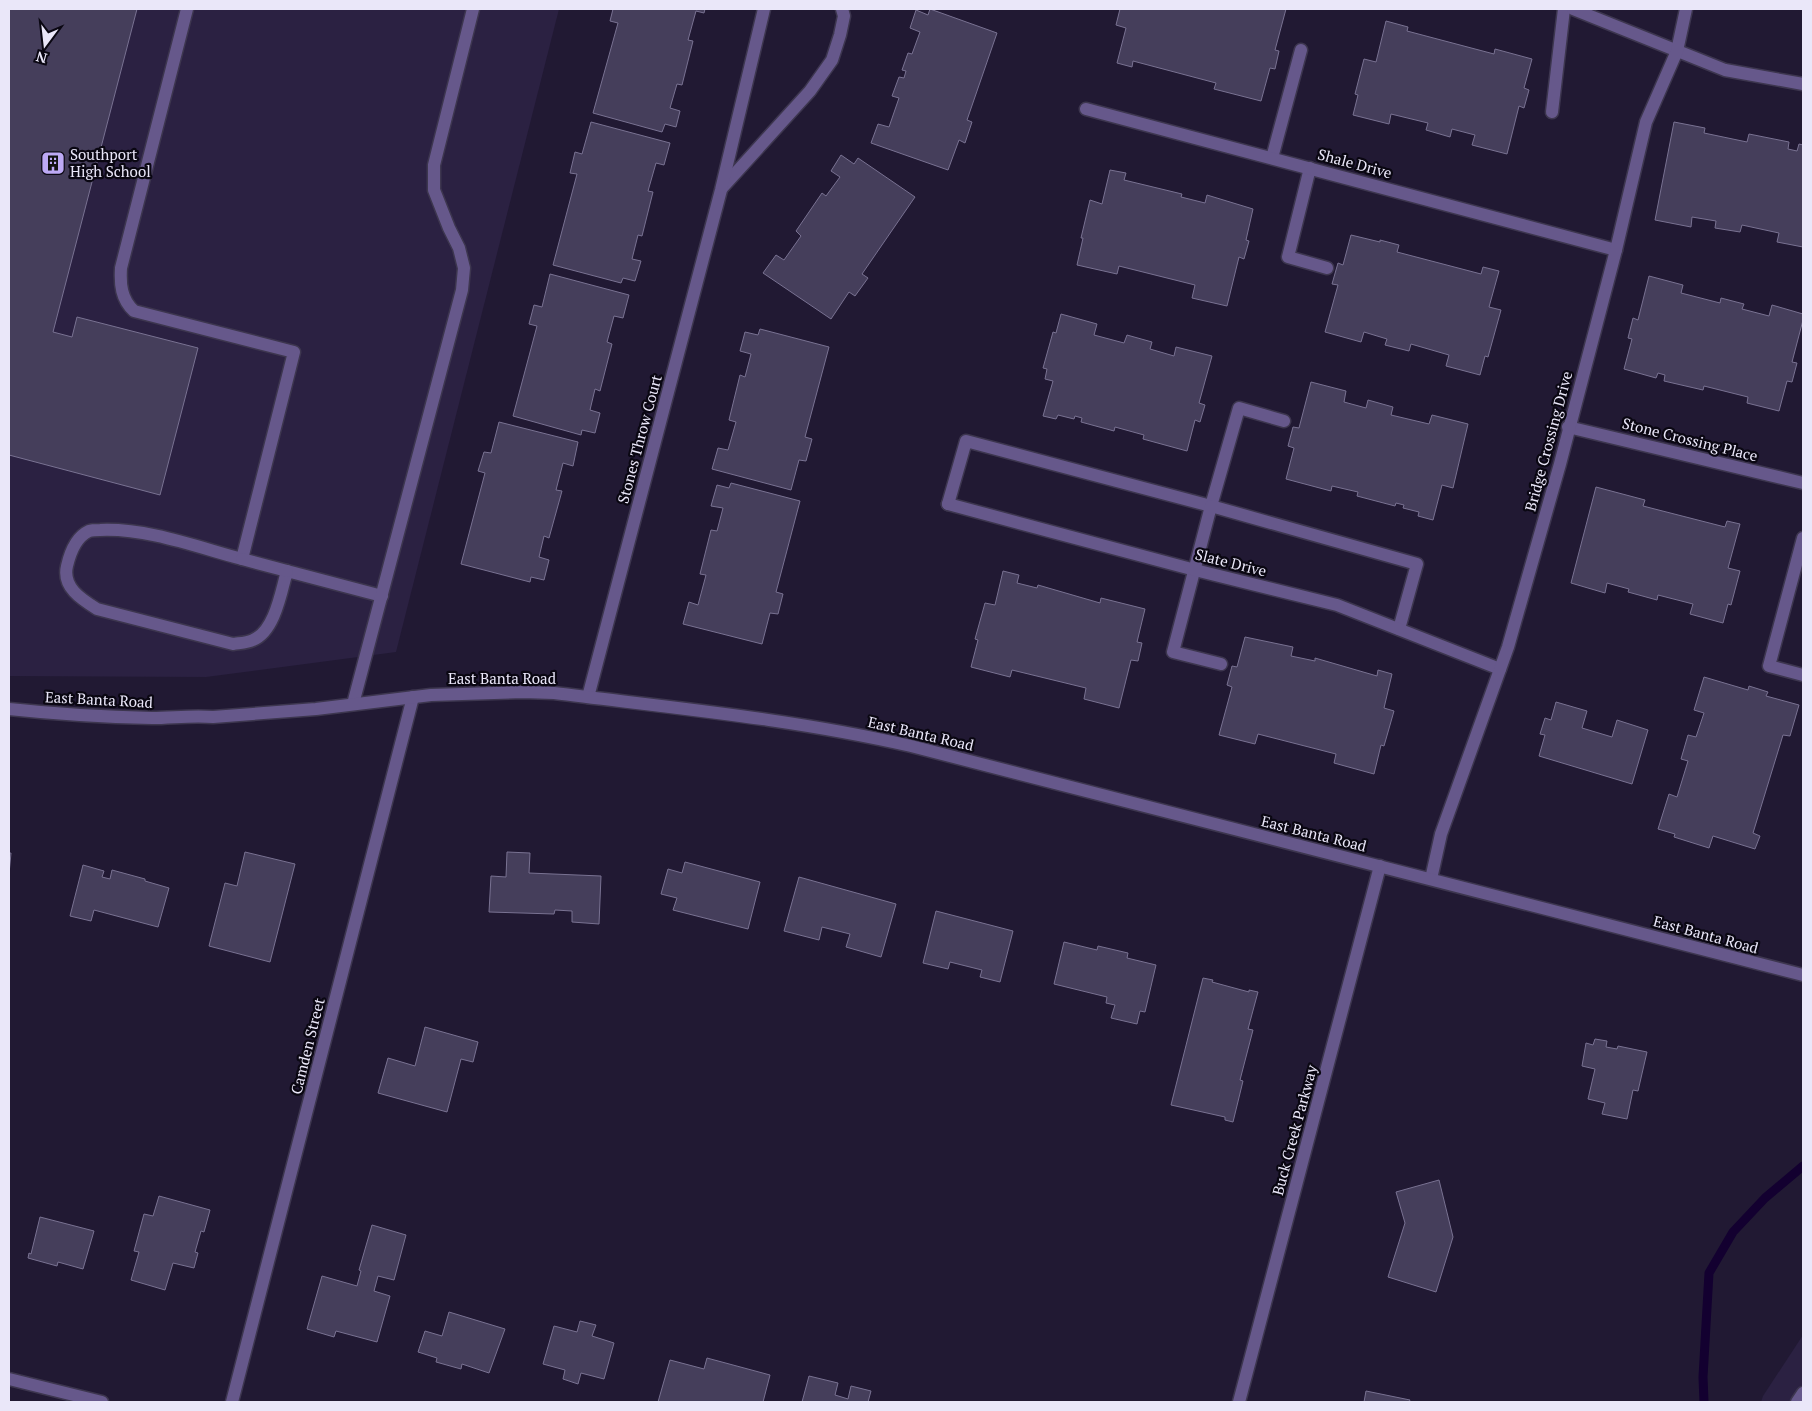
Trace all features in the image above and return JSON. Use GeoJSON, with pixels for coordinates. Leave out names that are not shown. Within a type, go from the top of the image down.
{"type":"FeatureCollection","features":[{"type":"Feature","properties":{"kind":"street"},"geometry":{"type":"LineString","coordinates":[[187,9],[121,268],[120,283],[127,304],[134,310],[294,352],[242,559]]}},
{"type":"Feature","properties":{"kind":"street"},"geometry":{"type":"LineString","coordinates":[[353,704],[462,290],[464,268],[459,248],[434,190],[434,165],[473,9]]}},
{"type":"Feature","properties":{"kind":"street","name":"Stones Throw Court"},"geometry":{"type":"LineString","coordinates":[[588,697],[721,190],[764,9]]}},
{"type":"Feature","properties":{"kind":"street","name":"Stones Throw Court"},"geometry":{"type":"LineString","coordinates":[[721,190],[810,91],[832,60],[844,16],[842,9]]}},
{"type":"Feature","properties":{"kind":"street"},"geometry":{"type":"LineString","coordinates":[[1552,112],[1564,9]]}},
{"type":"Feature","properties":{"kind":"street"},"geometry":{"type":"LineString","coordinates":[[1573,9],[1725,70],[1803,84]]}},
{"type":"Feature","properties":{"kind":"street","name":"Bridge Crossing Drive"},"geometry":{"type":"LineString","coordinates":[[1430,879],[1441,834],[1508,647],[1552,493],[1616,250],[1646,122],[1677,51],[1686,9]]}},
{"type":"Feature","properties":{"kind":"street"},"geometry":{"type":"LineString","coordinates":[[1272,158],[1301,50]]}},
{"type":"Feature","properties":{"kind":"street","name":"Shale Drive"},"geometry":{"type":"LineString","coordinates":[[1086,109],[1616,250]]}},
{"type":"Feature","properties":{"kind":"street"},"geometry":{"type":"LineString","coordinates":[[1310,168],[1288,257],[1327,268]]}},
{"type":"Feature","properties":{"kind":"street"},"geometry":{"type":"LineString","coordinates":[[1221,664],[1174,652],[1211,506],[1239,408],[1284,421]]}},
{"type":"Feature","properties":{"kind":"street","name":"Stone Crossing Place"},"geometry":{"type":"LineString","coordinates":[[1568,427],[1803,483]]}},
{"type":"Feature","properties":{"kind":"street","name":"Slate Drive"},"geometry":{"type":"LineString","coordinates":[[1211,506],[966,441],[948,504],[1195,570],[1337,605],[1500,668]]}},
{"type":"Feature","properties":{"kind":"street"},"geometry":{"type":"LineString","coordinates":[[1211,506],[1417,564],[1398,629]]}},
{"type":"Feature","properties":{"kind":"street"},"geometry":{"type":"LineString","coordinates":[[287,571],[272,620],[262,635],[252,641],[233,644],[97,609],[79,599],[68,584],[66,569],[69,556],[78,540],[89,531],[113,530],[152,535],[382,596]]}},
{"type":"Feature","properties":{"kind":"street"},"geometry":{"type":"LineString","coordinates":[[1803,538],[1770,666],[1803,675]]}},
{"type":"Feature","properties":{"kind":"street","name":"East Banta Road"},"geometry":{"type":"LineString","coordinates":[[9,709],[96,716],[155,718],[199,716],[213,718],[272,714],[431,695],[523,692],[554,693],[752,716],[868,736],[996,767],[1803,976]]}},
{"type":"Feature","properties":{"kind":"street","name":"Camden Street"},"geometry":{"type":"LineString","coordinates":[[232,1402],[413,697]]}},
{"type":"Feature","properties":{"kind":"street","name":"Buck Creek Parkway"},"geometry":{"type":"LineString","coordinates":[[1239,1402],[1380,866]]}},
{"type":"Feature","properties":{"kind":"street"},"geometry":{"type":"LineString","coordinates":[[9,1379],[102,1402]]}},
{"type":"Feature","properties":{"kind":"street"},"geometry":{"type":"LineString","coordinates":[[1797,1402],[1803,1393]]}},
{"type":"Feature","properties":{"kind":"shaded area"},"geometry":{"type":"Polygon","coordinates":[[[9,9],[559,9],[396,652],[206,677],[9,676],[9,9]]]}},
{"type":"Feature","properties":{"kind":"shaded area"},"geometry":{"type":"Polygon","coordinates":[[[1803,1335],[1803,1402],[1761,1402],[1763,1396],[1803,1335]]]}},
{"type":"Feature","properties":{"kind":"building","name":"Southport High School"},"geometry":{"type":"Polygon","coordinates":[[[9,9],[137,9],[53,332],[72,337],[77,317],[198,348],[160,495],[9,455],[9,9]]]}},
{"type":"Feature","properties":{"kind":"building"},"geometry":{"type":"Polygon","coordinates":[[[613,9],[705,9],[704,13],[696,11],[688,40],[693,41],[682,85],[677,84],[670,108],[680,111],[676,127],[665,124],[662,132],[593,113],[618,23],[610,21],[613,9]]]}},
{"type":"Feature","properties":{"kind":"building"},"geometry":{"type":"Polygon","coordinates":[[[930,9],[997,33],[967,120],[972,122],[965,143],[959,140],[948,170],[871,143],[878,124],[889,127],[899,98],[892,96],[899,77],[904,78],[906,71],[902,70],[908,53],[912,54],[920,32],[910,28],[916,10],[928,15],[930,9]]]}},
{"type":"Feature","properties":{"kind":"building"},"geometry":{"type":"Polygon","coordinates":[[[1120,9],[1286,9],[1275,50],[1279,51],[1275,69],[1270,68],[1261,101],[1214,89],[1216,83],[1133,61],[1132,67],[1117,63],[1126,28],[1116,25],[1120,9]]]}},
{"type":"Feature","properties":{"kind":"building"},"geometry":{"type":"Polygon","coordinates":[[[1386,21],[1408,27],[1407,31],[1494,54],[1495,49],[1532,59],[1524,88],[1529,90],[1524,108],[1519,106],[1507,154],[1472,145],[1475,135],[1452,129],[1450,137],[1426,130],[1428,123],[1391,114],[1389,124],[1353,115],[1358,95],[1355,94],[1364,59],[1376,62],[1386,21]]]}},
{"type":"Feature","properties":{"kind":"building"},"geometry":{"type":"Polygon","coordinates":[[[591,122],[670,143],[664,165],[656,163],[648,191],[653,192],[642,236],[638,235],[632,259],[641,261],[635,281],[623,278],[621,283],[553,265],[577,174],[570,173],[575,152],[582,154],[591,122]]]}},
{"type":"Feature","properties":{"kind":"building"},"geometry":{"type":"Polygon","coordinates":[[[1674,122],[1705,128],[1704,133],[1747,142],[1749,134],[1789,142],[1788,149],[1797,151],[1799,144],[1803,145],[1803,247],[1777,242],[1779,233],[1742,225],[1740,232],[1715,228],[1716,221],[1692,217],[1691,227],[1655,220],[1674,122]]]}},
{"type":"Feature","properties":{"kind":"building"},"geometry":{"type":"Polygon","coordinates":[[[841,155],[854,164],[858,158],[915,197],[862,274],[868,278],[855,296],[849,292],[831,319],[763,273],[776,255],[784,260],[801,236],[796,231],[822,193],[826,196],[840,177],[831,171],[841,155]]]}},
{"type":"Feature","properties":{"kind":"building"},"geometry":{"type":"Polygon","coordinates":[[[1110,170],[1126,173],[1124,180],[1182,194],[1181,197],[1205,203],[1207,195],[1253,209],[1246,240],[1249,241],[1244,259],[1239,257],[1227,306],[1192,298],[1195,285],[1119,266],[1117,274],[1077,265],[1090,200],[1102,204],[1110,170]]]}},
{"type":"Feature","properties":{"kind":"building"},"geometry":{"type":"Polygon","coordinates":[[[1351,235],[1399,245],[1397,252],[1481,274],[1483,267],[1499,271],[1489,307],[1501,310],[1488,357],[1485,356],[1480,375],[1446,366],[1449,355],[1411,344],[1409,351],[1385,345],[1387,339],[1364,332],[1361,342],[1325,332],[1338,285],[1332,284],[1338,263],[1343,265],[1351,235]]]}},
{"type":"Feature","properties":{"kind":"building"},"geometry":{"type":"Polygon","coordinates":[[[550,274],[629,295],[623,318],[614,316],[607,342],[612,344],[600,391],[595,389],[590,410],[600,413],[595,433],[582,430],[581,435],[513,416],[537,326],[529,324],[534,305],[542,307],[550,274]]]}},
{"type":"Feature","properties":{"kind":"building"},"geometry":{"type":"Polygon","coordinates":[[[1649,276],[1683,285],[1681,293],[1720,303],[1721,298],[1744,304],[1742,309],[1769,316],[1772,305],[1803,314],[1792,362],[1797,363],[1792,382],[1787,381],[1779,411],[1747,403],[1748,397],[1704,386],[1703,390],[1664,381],[1665,375],[1658,373],[1656,378],[1624,369],[1632,339],[1628,338],[1633,318],[1638,320],[1649,276]]]}},
{"type":"Feature","properties":{"kind":"building"},"geometry":{"type":"Polygon","coordinates":[[[1061,314],[1097,324],[1094,335],[1124,343],[1127,335],[1152,342],[1150,349],[1174,356],[1176,347],[1212,356],[1199,403],[1205,405],[1200,422],[1195,420],[1187,451],[1143,439],[1144,435],[1115,427],[1114,431],[1081,422],[1082,418],[1075,416],[1074,419],[1058,415],[1056,419],[1043,416],[1053,381],[1045,379],[1047,369],[1043,368],[1053,332],[1056,333],[1061,314]]]}},
{"type":"Feature","properties":{"kind":"building"},"geometry":{"type":"Polygon","coordinates":[[[760,329],[829,347],[805,437],[812,439],[806,461],[799,460],[791,490],[712,469],[718,448],[728,450],[736,422],[729,420],[740,375],[745,377],[751,354],[740,351],[745,332],[758,335],[760,329]]]}},
{"type":"Feature","properties":{"kind":"building"},"geometry":{"type":"Polygon","coordinates":[[[1311,382],[1346,391],[1344,402],[1366,408],[1368,400],[1393,407],[1391,415],[1429,424],[1432,415],[1468,424],[1453,488],[1442,485],[1433,520],[1418,516],[1419,512],[1403,508],[1404,505],[1396,503],[1395,506],[1357,496],[1358,492],[1332,486],[1331,491],[1286,479],[1294,448],[1288,446],[1293,427],[1299,428],[1311,382]]]}},
{"type":"Feature","properties":{"kind":"building"},"geometry":{"type":"Polygon","coordinates":[[[499,422],[578,442],[573,466],[563,463],[556,490],[562,491],[549,538],[544,536],[539,557],[549,560],[544,580],[531,577],[530,582],[461,564],[485,473],[478,471],[484,452],[491,453],[499,422]]]}},
{"type":"Feature","properties":{"kind":"building"},"geometry":{"type":"Polygon","coordinates":[[[731,483],[800,501],[776,592],[783,594],[778,614],[770,613],[762,644],[683,624],[689,602],[698,605],[706,575],[700,574],[711,530],[717,531],[723,508],[711,506],[717,485],[729,488],[731,483]]]}},
{"type":"Feature","properties":{"kind":"building"},"geometry":{"type":"Polygon","coordinates":[[[1596,487],[1645,500],[1643,506],[1725,527],[1727,521],[1740,524],[1728,568],[1740,571],[1731,605],[1728,604],[1723,623],[1690,614],[1693,604],[1658,595],[1657,600],[1628,592],[1629,589],[1607,583],[1605,593],[1571,583],[1596,487]]]}},
{"type":"Feature","properties":{"kind":"building"},"geometry":{"type":"Polygon","coordinates":[[[1003,571],[1019,575],[1017,583],[1037,588],[1038,585],[1100,603],[1101,598],[1145,609],[1137,642],[1142,643],[1138,661],[1131,660],[1119,708],[1084,699],[1086,688],[1012,670],[1010,677],[971,667],[978,640],[975,639],[985,603],[995,605],[1003,571]]]}},
{"type":"Feature","properties":{"kind":"building"},"geometry":{"type":"Polygon","coordinates":[[[1245,637],[1293,647],[1291,656],[1315,661],[1315,658],[1377,676],[1378,670],[1392,674],[1384,708],[1394,711],[1384,746],[1381,745],[1374,774],[1334,763],[1336,754],[1258,734],[1255,744],[1219,735],[1232,687],[1227,685],[1232,666],[1237,667],[1245,637]]]}},
{"type":"Feature","properties":{"kind":"building"},"geometry":{"type":"Polygon","coordinates":[[[1704,677],[1748,690],[1749,686],[1768,692],[1766,696],[1799,705],[1790,736],[1783,735],[1753,833],[1760,836],[1755,849],[1713,836],[1709,848],[1674,837],[1675,834],[1658,829],[1669,794],[1677,797],[1688,761],[1681,759],[1688,735],[1696,737],[1704,713],[1694,710],[1704,677]]]}},
{"type":"Feature","properties":{"kind":"building"},"geometry":{"type":"Polygon","coordinates":[[[1556,702],[1587,711],[1582,728],[1612,737],[1617,720],[1648,730],[1632,784],[1539,756],[1545,735],[1540,734],[1545,718],[1551,720],[1556,702]]]}},
{"type":"Feature","properties":{"kind":"building"},"geometry":{"type":"Polygon","coordinates":[[[245,852],[295,864],[270,962],[209,946],[225,883],[237,886],[245,852]]]}},
{"type":"Feature","properties":{"kind":"building"},"geometry":{"type":"Polygon","coordinates":[[[507,852],[530,853],[529,873],[601,876],[599,924],[572,922],[572,911],[555,910],[554,914],[489,912],[491,876],[506,877],[507,852]]]}},
{"type":"Feature","properties":{"kind":"building"},"geometry":{"type":"Polygon","coordinates":[[[9,853],[11,853],[9,874],[9,853]]]}},
{"type":"Feature","properties":{"kind":"building"},"geometry":{"type":"Polygon","coordinates":[[[685,862],[760,882],[748,929],[673,910],[677,898],[661,894],[668,869],[682,873],[685,862]]]}},
{"type":"Feature","properties":{"kind":"building"},"geometry":{"type":"Polygon","coordinates":[[[83,865],[104,871],[102,877],[110,879],[112,870],[169,888],[158,927],[94,910],[91,921],[70,916],[83,865]]]}},
{"type":"Feature","properties":{"kind":"building"},"geometry":{"type":"Polygon","coordinates":[[[799,877],[896,904],[881,957],[846,947],[850,934],[822,927],[819,940],[784,931],[799,877]]]}},
{"type":"Feature","properties":{"kind":"building"},"geometry":{"type":"Polygon","coordinates":[[[936,911],[1013,931],[1000,982],[980,977],[982,970],[950,962],[948,969],[923,963],[936,911]]]}},
{"type":"Feature","properties":{"kind":"building"},"geometry":{"type":"Polygon","coordinates":[[[1064,942],[1097,950],[1098,946],[1128,953],[1127,958],[1156,965],[1145,1012],[1140,1011],[1137,1024],[1111,1018],[1115,1005],[1106,1003],[1107,997],[1054,984],[1064,942]]]}},
{"type":"Feature","properties":{"kind":"building"},"geometry":{"type":"Polygon","coordinates":[[[1203,978],[1249,992],[1249,990],[1258,992],[1248,1029],[1253,1030],[1240,1080],[1243,1081],[1233,1122],[1225,1120],[1225,1117],[1171,1105],[1203,978]]]}},
{"type":"Feature","properties":{"kind":"building"},"geometry":{"type":"Polygon","coordinates":[[[425,1027],[478,1042],[473,1062],[461,1059],[447,1112],[378,1093],[388,1058],[415,1066],[425,1027]]]}},
{"type":"Feature","properties":{"kind":"building"},"geometry":{"type":"Polygon","coordinates":[[[1595,1039],[1607,1041],[1606,1047],[1617,1049],[1618,1046],[1647,1052],[1638,1091],[1633,1090],[1627,1119],[1602,1114],[1605,1103],[1588,1099],[1595,1069],[1582,1066],[1586,1043],[1593,1045],[1595,1039]]]}},
{"type":"Feature","properties":{"kind":"building"},"geometry":{"type":"Polygon","coordinates":[[[1439,1180],[1453,1237],[1436,1292],[1388,1277],[1405,1223],[1396,1192],[1439,1180]]]}},
{"type":"Feature","properties":{"kind":"building"},"geometry":{"type":"Polygon","coordinates":[[[159,1196],[210,1210],[204,1232],[201,1231],[195,1252],[198,1253],[194,1268],[173,1263],[165,1290],[131,1280],[139,1252],[134,1251],[144,1214],[153,1216],[159,1196]]]}},
{"type":"Feature","properties":{"kind":"building"},"geometry":{"type":"Polygon","coordinates":[[[40,1217],[94,1231],[83,1269],[58,1262],[57,1266],[28,1258],[29,1253],[31,1254],[40,1217]]]}},
{"type":"Feature","properties":{"kind":"building"},"geometry":{"type":"Polygon","coordinates":[[[372,1225],[406,1235],[394,1280],[378,1276],[374,1291],[390,1296],[377,1342],[336,1331],[334,1337],[307,1329],[322,1276],[357,1286],[361,1271],[359,1270],[372,1225]]]}},
{"type":"Feature","properties":{"kind":"building"},"geometry":{"type":"Polygon","coordinates":[[[449,1312],[505,1329],[489,1373],[462,1364],[461,1369],[436,1362],[437,1358],[418,1352],[425,1331],[442,1336],[449,1312]]]}},
{"type":"Feature","properties":{"kind":"building"},"geometry":{"type":"Polygon","coordinates":[[[580,1321],[596,1325],[592,1336],[614,1343],[604,1379],[581,1373],[578,1384],[563,1379],[565,1370],[543,1364],[554,1326],[577,1332],[580,1321]]]}},
{"type":"Feature","properties":{"kind":"building"},"geometry":{"type":"Polygon","coordinates":[[[707,1358],[770,1375],[763,1402],[658,1402],[670,1360],[704,1369],[707,1358]]]}},
{"type":"Feature","properties":{"kind":"building"},"geometry":{"type":"Polygon","coordinates":[[[809,1376],[838,1383],[835,1395],[848,1399],[851,1386],[871,1391],[868,1402],[802,1402],[809,1376]]]}},
{"type":"Feature","properties":{"kind":"building"},"geometry":{"type":"Polygon","coordinates":[[[1366,1391],[1410,1400],[1409,1402],[1364,1402],[1366,1391]]]}},
{"type":"Feature","properties":{"kind":"waterway"},"geometry":{"type":"LineString","coordinates":[[1704,1402],[1703,1377],[1709,1273],[1733,1232],[1765,1198],[1803,1166]]}},
{"type":"Feature","properties":{"kind":"place","name":"Southport High School"},"geometry":{"type":"Point","coordinates":[53,163]}}]}
